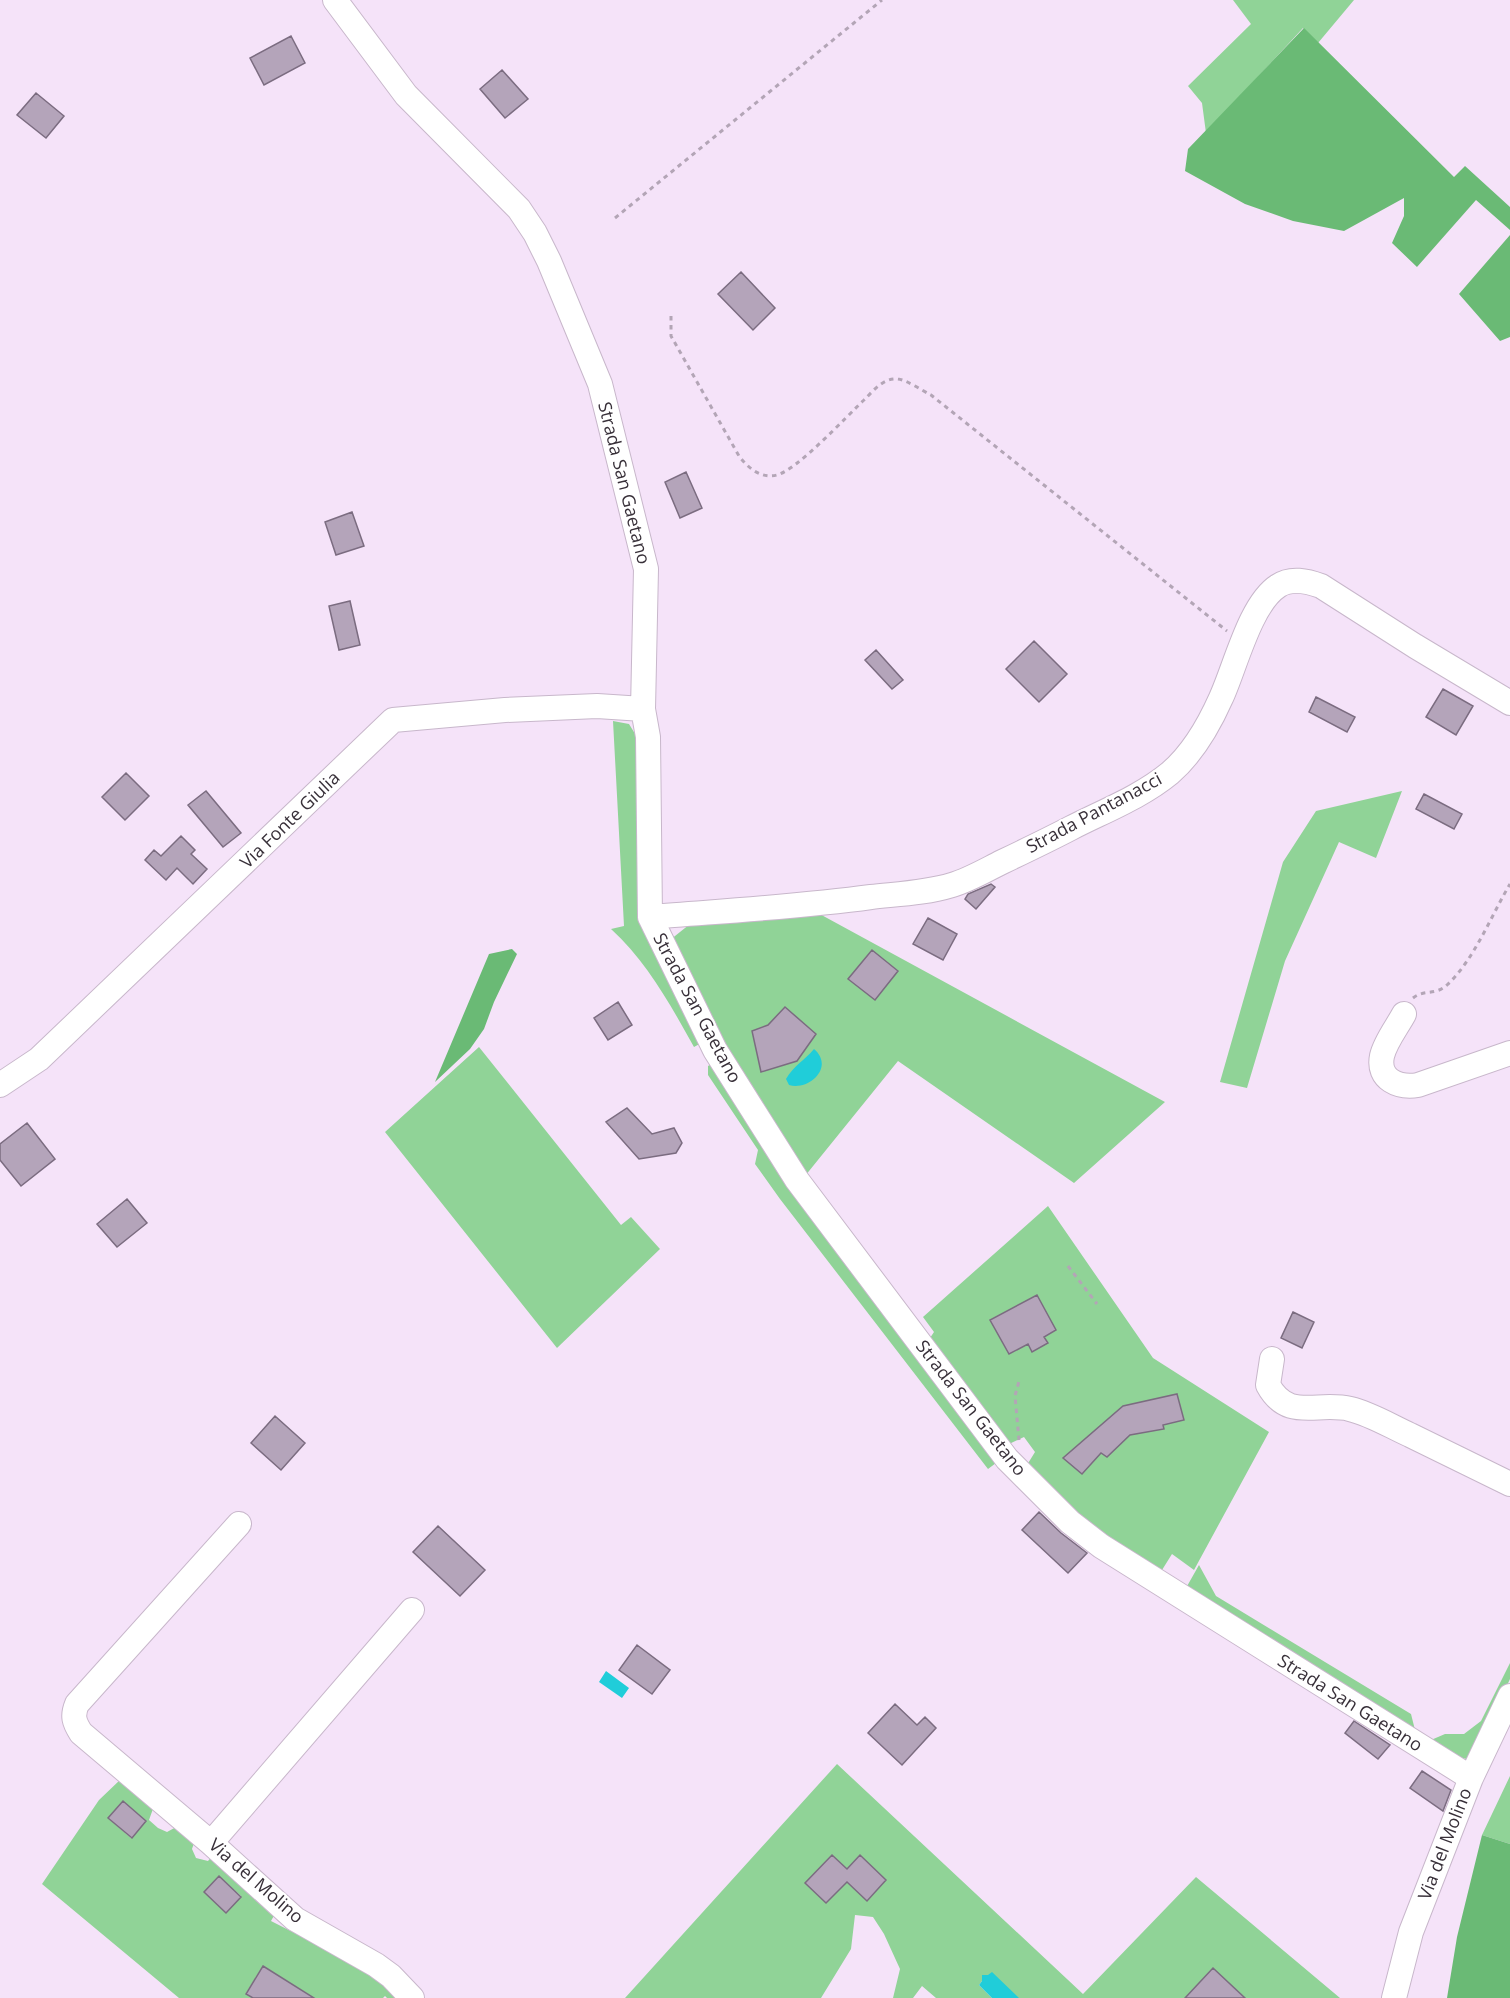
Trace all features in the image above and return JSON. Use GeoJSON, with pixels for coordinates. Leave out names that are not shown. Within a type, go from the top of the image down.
{"type":"FeatureCollection","features":[{"type":"Feature","properties":{"kind":"street","name":"Strada San Gaetano"},"geometry":{"type":"LineString","coordinates":[[335,0],[406,95],[519,209],[535,232],[600,384],[646,569],[643,709],[648,737],[650,917],[715,1050],[797,1180],[1007,1459],[1070,1522],[1101,1546],[1434,1764],[1471,1778]]}},
{"type":"Feature","properties":{"kind":"street","name":"Strada Pantanacci"},"geometry":{"type":"LineString","coordinates":[[650,917],[849,900],[925,891],[952,885],[1121,803],[1171,772],[1188,754],[1221,699],[1257,612],[1270,592],[1280,584],[1291,581],[1306,581],[1321,586],[1510,703]]}},
{"type":"Feature","properties":{"kind":"street","name":"Via Fonte Giulia"},"geometry":{"type":"LineString","coordinates":[[0,1085],[39,1059],[393,720],[505,710],[597,706],[643,709]]}},
{"type":"Feature","properties":{"kind":"street"},"geometry":{"type":"LineString","coordinates":[[1404,1014],[1382,1056],[1386,1078],[1395,1084],[1406,1087],[1418,1085],[1510,1053]]}},
{"type":"Feature","properties":{"kind":"street"},"geometry":{"type":"LineString","coordinates":[[1272,1359],[1268,1385],[1273,1395],[1292,1408],[1332,1406],[1368,1414],[1510,1484]]}},
{"type":"Feature","properties":{"kind":"street","name":"Via del Molino"},"geometry":{"type":"LineString","coordinates":[[239,1524],[77,1704],[73,1714],[75,1723],[81,1733],[211,1843],[295,1919],[376,1965],[391,1976],[412,1998]]}},
{"type":"Feature","properties":{"kind":"street"},"geometry":{"type":"LineString","coordinates":[[211,1843],[412,1610]]}},
{"type":"Feature","properties":{"kind":"street","name":"Via del Molino"},"geometry":{"type":"LineString","coordinates":[[1394,1998],[1411,1932],[1471,1778],[1510,1696]]}},
{"type":"Feature","properties":{"kind":"path"},"geometry":{"type":"LineString","coordinates":[[615,218],[882,0]]}},
{"type":"Feature","properties":{"kind":"path"},"geometry":{"type":"LineString","coordinates":[[671,316],[671,336],[739,456],[750,470],[763,475],[777,475],[788,469],[818,444],[882,383],[898,379],[931,395],[1242,644]]}},
{"type":"Feature","properties":{"kind":"path"},"geometry":{"type":"LineString","coordinates":[[1404,1014],[1418,994],[1437,993],[1448,985],[1460,970],[1510,884]]}},
{"type":"Feature","properties":{"kind":"path"},"geometry":{"type":"LineString","coordinates":[[1068,1266],[1097,1304]]}},
{"type":"Feature","properties":{"kind":"path"},"geometry":{"type":"LineString","coordinates":[[1019,1381],[1015,1396],[1021,1451]]}},
{"type":"Feature","properties":{"kind":"green space"},"geometry":{"type":"Polygon","coordinates":[[[1233,0],[1354,0],[1318,43],[1303,28],[1206,133],[1202,103],[1188,86],[1251,24],[1233,0]]]}},
{"type":"Feature","properties":{"kind":"green space"},"geometry":{"type":"Polygon","coordinates":[[[1304,28],[1454,177],[1465,166],[1510,207],[1510,230],[1476,200],[1417,267],[1392,243],[1404,216],[1404,198],[1344,231],[1293,221],[1245,204],[1185,171],[1188,149],[1304,28]]]}},
{"type":"Feature","properties":{"kind":"green space"},"geometry":{"type":"Polygon","coordinates":[[[1510,235],[1510,337],[1500,341],[1459,294],[1510,235]]]}},
{"type":"Feature","properties":{"kind":"green space"},"geometry":{"type":"Polygon","coordinates":[[[613,721],[629,724],[637,737],[641,923],[703,1042],[694,1047],[667,999],[647,970],[611,929],[624,926],[613,721]]]}},
{"type":"Feature","properties":{"kind":"green space"},"geometry":{"type":"Polygon","coordinates":[[[1402,791],[1376,858],[1339,842],[1285,961],[1247,1088],[1220,1082],[1283,862],[1316,811],[1402,791]]]}},
{"type":"Feature","properties":{"kind":"green space"},"geometry":{"type":"Polygon","coordinates":[[[816,912],[1165,1102],[1074,1183],[898,1061],[805,1176],[724,1046],[670,940],[695,920],[816,912]]]}},
{"type":"Feature","properties":{"kind":"green space"},"geometry":{"type":"Polygon","coordinates":[[[512,949],[517,954],[484,1029],[470,1049],[435,1082],[489,954],[512,949]]]}},
{"type":"Feature","properties":{"kind":"green space"},"geometry":{"type":"Polygon","coordinates":[[[479,1047],[621,1225],[631,1217],[660,1249],[557,1348],[385,1132],[479,1047]]]}},
{"type":"Feature","properties":{"kind":"green space"},"geometry":{"type":"Polygon","coordinates":[[[715,1062],[1000,1460],[988,1469],[755,1164],[758,1150],[708,1075],[708,1066],[715,1062]]]}},
{"type":"Feature","properties":{"kind":"green space"},"geometry":{"type":"Polygon","coordinates":[[[1048,1206],[1153,1358],[1269,1432],[1194,1570],[1172,1554],[1162,1570],[1084,1521],[1027,1465],[1035,1452],[1024,1437],[1009,1444],[930,1338],[934,1332],[923,1317],[1048,1206]]]}},
{"type":"Feature","properties":{"kind":"green space"},"geometry":{"type":"Polygon","coordinates":[[[1199,1565],[1216,1596],[1411,1714],[1415,1730],[1186,1588],[1199,1565]]]}},
{"type":"Feature","properties":{"kind":"green space"},"geometry":{"type":"Polygon","coordinates":[[[1510,1663],[1510,1679],[1472,1760],[1462,1758],[1431,1740],[1445,1734],[1464,1734],[1481,1721],[1510,1663]]]}},
{"type":"Feature","properties":{"kind":"green space"},"geometry":{"type":"Polygon","coordinates":[[[837,1764],[1083,1994],[1196,1877],[1340,1998],[1018,1998],[982,1981],[979,1985],[992,1998],[936,1998],[922,1986],[913,1998],[893,1998],[900,1969],[884,1934],[873,1917],[855,1915],[851,1949],[821,1998],[625,1998],[837,1764]],[[832,1855],[805,1883],[826,1903],[847,1882],[867,1901],[886,1880],[860,1856],[847,1869],[832,1855]]]}},
{"type":"Feature","properties":{"kind":"green space"},"geometry":{"type":"Polygon","coordinates":[[[1510,1776],[1510,1844],[1482,1835],[1510,1776]]]}},
{"type":"Feature","properties":{"kind":"green space"},"geometry":{"type":"Polygon","coordinates":[[[121,1779],[154,1806],[149,1820],[167,1832],[178,1826],[195,1840],[192,1849],[196,1858],[208,1861],[212,1856],[276,1912],[271,1921],[375,1974],[399,1998],[385,1996],[383,1998],[306,1998],[308,1994],[263,1966],[246,1993],[253,1998],[179,1998],[42,1884],[99,1800],[121,1779]],[[123,1801],[108,1818],[131,1838],[146,1821],[123,1801]],[[219,1876],[204,1892],[226,1913],[241,1896],[219,1876]]]}},
{"type":"Feature","properties":{"kind":"green space"},"geometry":{"type":"Polygon","coordinates":[[[1482,1835],[1510,1844],[1510,1998],[1447,1998],[1457,1937],[1482,1835]]]}},
{"type":"Feature","properties":{"kind":"water"},"geometry":{"type":"Polygon","coordinates":[[[814,1049],[822,1063],[817,1076],[804,1084],[789,1085],[786,1079],[789,1074],[814,1049]]]}},
{"type":"Feature","properties":{"kind":"water"},"geometry":{"type":"Polygon","coordinates":[[[606,1671],[629,1688],[622,1698],[599,1682],[606,1671]]]}},
{"type":"Feature","properties":{"kind":"water"},"geometry":{"type":"Polygon","coordinates":[[[992,1972],[1019,1998],[992,1998],[979,1985],[982,1975],[992,1972]]]}},
{"type":"Feature","properties":{"kind":"building"},"geometry":{"type":"Polygon","coordinates":[[[291,36],[305,63],[264,85],[250,58],[291,36]]]}},
{"type":"Feature","properties":{"kind":"building"},"geometry":{"type":"Polygon","coordinates":[[[502,70],[528,99],[505,118],[480,89],[502,70]]]}},
{"type":"Feature","properties":{"kind":"building"},"geometry":{"type":"Polygon","coordinates":[[[36,93],[64,116],[46,138],[17,115],[36,93]]]}},
{"type":"Feature","properties":{"kind":"building"},"geometry":{"type":"Polygon","coordinates":[[[741,272],[775,308],[753,330],[718,294],[741,272]]]}},
{"type":"Feature","properties":{"kind":"building"},"geometry":{"type":"Polygon","coordinates":[[[686,472],[702,508],[680,518],[665,482],[686,472]]]}},
{"type":"Feature","properties":{"kind":"building"},"geometry":{"type":"Polygon","coordinates":[[[352,512],[364,546],[336,555],[325,522],[352,512]]]}},
{"type":"Feature","properties":{"kind":"building"},"geometry":{"type":"Polygon","coordinates":[[[350,601],[360,645],[339,650],[329,606],[350,601]]]}},
{"type":"Feature","properties":{"kind":"building"},"geometry":{"type":"Polygon","coordinates":[[[1034,641],[1067,674],[1039,702],[1006,669],[1034,641]]]}},
{"type":"Feature","properties":{"kind":"building"},"geometry":{"type":"Polygon","coordinates":[[[876,650],[903,680],[892,689],[865,660],[876,650]]]}},
{"type":"Feature","properties":{"kind":"building"},"geometry":{"type":"Polygon","coordinates":[[[1443,689],[1473,706],[1456,735],[1426,717],[1443,689]]]}},
{"type":"Feature","properties":{"kind":"building"},"geometry":{"type":"Polygon","coordinates":[[[1316,697],[1355,717],[1347,732],[1309,712],[1316,697]]]}},
{"type":"Feature","properties":{"kind":"building"},"geometry":{"type":"Polygon","coordinates":[[[126,773],[149,796],[125,820],[102,797],[126,773]]]}},
{"type":"Feature","properties":{"kind":"building"},"geometry":{"type":"Polygon","coordinates":[[[206,791],[241,833],[223,847],[188,805],[206,791]]]}},
{"type":"Feature","properties":{"kind":"building"},"geometry":{"type":"Polygon","coordinates":[[[1424,794],[1462,814],[1454,829],[1416,809],[1424,794]]]}},
{"type":"Feature","properties":{"kind":"building"},"geometry":{"type":"Polygon","coordinates":[[[181,836],[195,850],[191,854],[207,869],[193,884],[177,868],[166,880],[145,860],[154,850],[161,856],[181,836]]]}},
{"type":"Feature","properties":{"kind":"building"},"geometry":{"type":"Polygon","coordinates":[[[991,884],[995,887],[976,909],[965,899],[968,894],[991,884]]]}},
{"type":"Feature","properties":{"kind":"building"},"geometry":{"type":"Polygon","coordinates":[[[928,918],[957,934],[943,960],[913,944],[928,918]]]}},
{"type":"Feature","properties":{"kind":"building"},"geometry":{"type":"Polygon","coordinates":[[[872,950],[898,971],[875,1000],[848,979],[872,950]]]}},
{"type":"Feature","properties":{"kind":"building"},"geometry":{"type":"Polygon","coordinates":[[[618,1002],[632,1025],[608,1040],[594,1018],[618,1002]]]}},
{"type":"Feature","properties":{"kind":"building"},"geometry":{"type":"Polygon","coordinates":[[[785,1007],[816,1034],[797,1061],[761,1072],[752,1031],[768,1025],[785,1007]]]}},
{"type":"Feature","properties":{"kind":"building"},"geometry":{"type":"Polygon","coordinates":[[[627,1108],[652,1134],[674,1128],[682,1143],[676,1153],[639,1159],[606,1122],[627,1108]]]}},
{"type":"Feature","properties":{"kind":"building"},"geometry":{"type":"Polygon","coordinates":[[[27,1123],[55,1159],[21,1186],[0,1160],[0,1144],[27,1123]]]}},
{"type":"Feature","properties":{"kind":"building"},"geometry":{"type":"Polygon","coordinates":[[[127,1199],[147,1223],[117,1247],[97,1224],[127,1199]]]}},
{"type":"Feature","properties":{"kind":"building"},"geometry":{"type":"Polygon","coordinates":[[[1037,1295],[1056,1330],[1044,1337],[1048,1343],[1032,1352],[1028,1344],[1009,1354],[990,1320],[1037,1295]]]}},
{"type":"Feature","properties":{"kind":"building"},"geometry":{"type":"Polygon","coordinates":[[[1293,1312],[1314,1322],[1302,1348],[1281,1338],[1293,1312]]]}},
{"type":"Feature","properties":{"kind":"building"},"geometry":{"type":"Polygon","coordinates":[[[1177,1394],[1184,1420],[1163,1425],[1164,1429],[1130,1435],[1107,1457],[1101,1453],[1082,1474],[1063,1458],[1123,1406],[1177,1394]]]}},
{"type":"Feature","properties":{"kind":"building"},"geometry":{"type":"Polygon","coordinates":[[[275,1416],[305,1443],[281,1470],[251,1443],[275,1416]]]}},
{"type":"Feature","properties":{"kind":"building"},"geometry":{"type":"Polygon","coordinates":[[[1039,1512],[1087,1553],[1068,1573],[1022,1530],[1039,1512]]]}},
{"type":"Feature","properties":{"kind":"building"},"geometry":{"type":"Polygon","coordinates":[[[438,1526],[485,1570],[460,1596],[413,1552],[438,1526]]]}},
{"type":"Feature","properties":{"kind":"building"},"geometry":{"type":"Polygon","coordinates":[[[637,1645],[670,1670],[652,1694],[619,1670],[637,1645]]]}},
{"type":"Feature","properties":{"kind":"building"},"geometry":{"type":"Polygon","coordinates":[[[895,1704],[917,1725],[925,1717],[936,1728],[902,1765],[868,1733],[895,1704]]]}},
{"type":"Feature","properties":{"kind":"building"},"geometry":{"type":"Polygon","coordinates":[[[1354,1721],[1390,1745],[1378,1759],[1345,1733],[1354,1721]]]}},
{"type":"Feature","properties":{"kind":"building"},"geometry":{"type":"Polygon","coordinates":[[[1422,1771],[1451,1790],[1443,1811],[1410,1788],[1422,1771]]]}},
{"type":"Feature","properties":{"kind":"building"},"geometry":{"type":"Polygon","coordinates":[[[123,1801],[146,1821],[132,1838],[108,1818],[123,1801]]]}},
{"type":"Feature","properties":{"kind":"building"},"geometry":{"type":"Polygon","coordinates":[[[832,1855],[847,1869],[860,1855],[886,1880],[867,1901],[847,1882],[826,1903],[805,1883],[832,1855]]]}},
{"type":"Feature","properties":{"kind":"building"},"geometry":{"type":"Polygon","coordinates":[[[219,1876],[241,1897],[226,1913],[204,1892],[219,1876]]]}},
{"type":"Feature","properties":{"kind":"building"},"geometry":{"type":"Polygon","coordinates":[[[263,1966],[314,1998],[253,1998],[246,1994],[263,1966]]]}},
{"type":"Feature","properties":{"kind":"building"},"geometry":{"type":"Polygon","coordinates":[[[1213,1968],[1245,1998],[1185,1998],[1213,1968]]]}}]}
